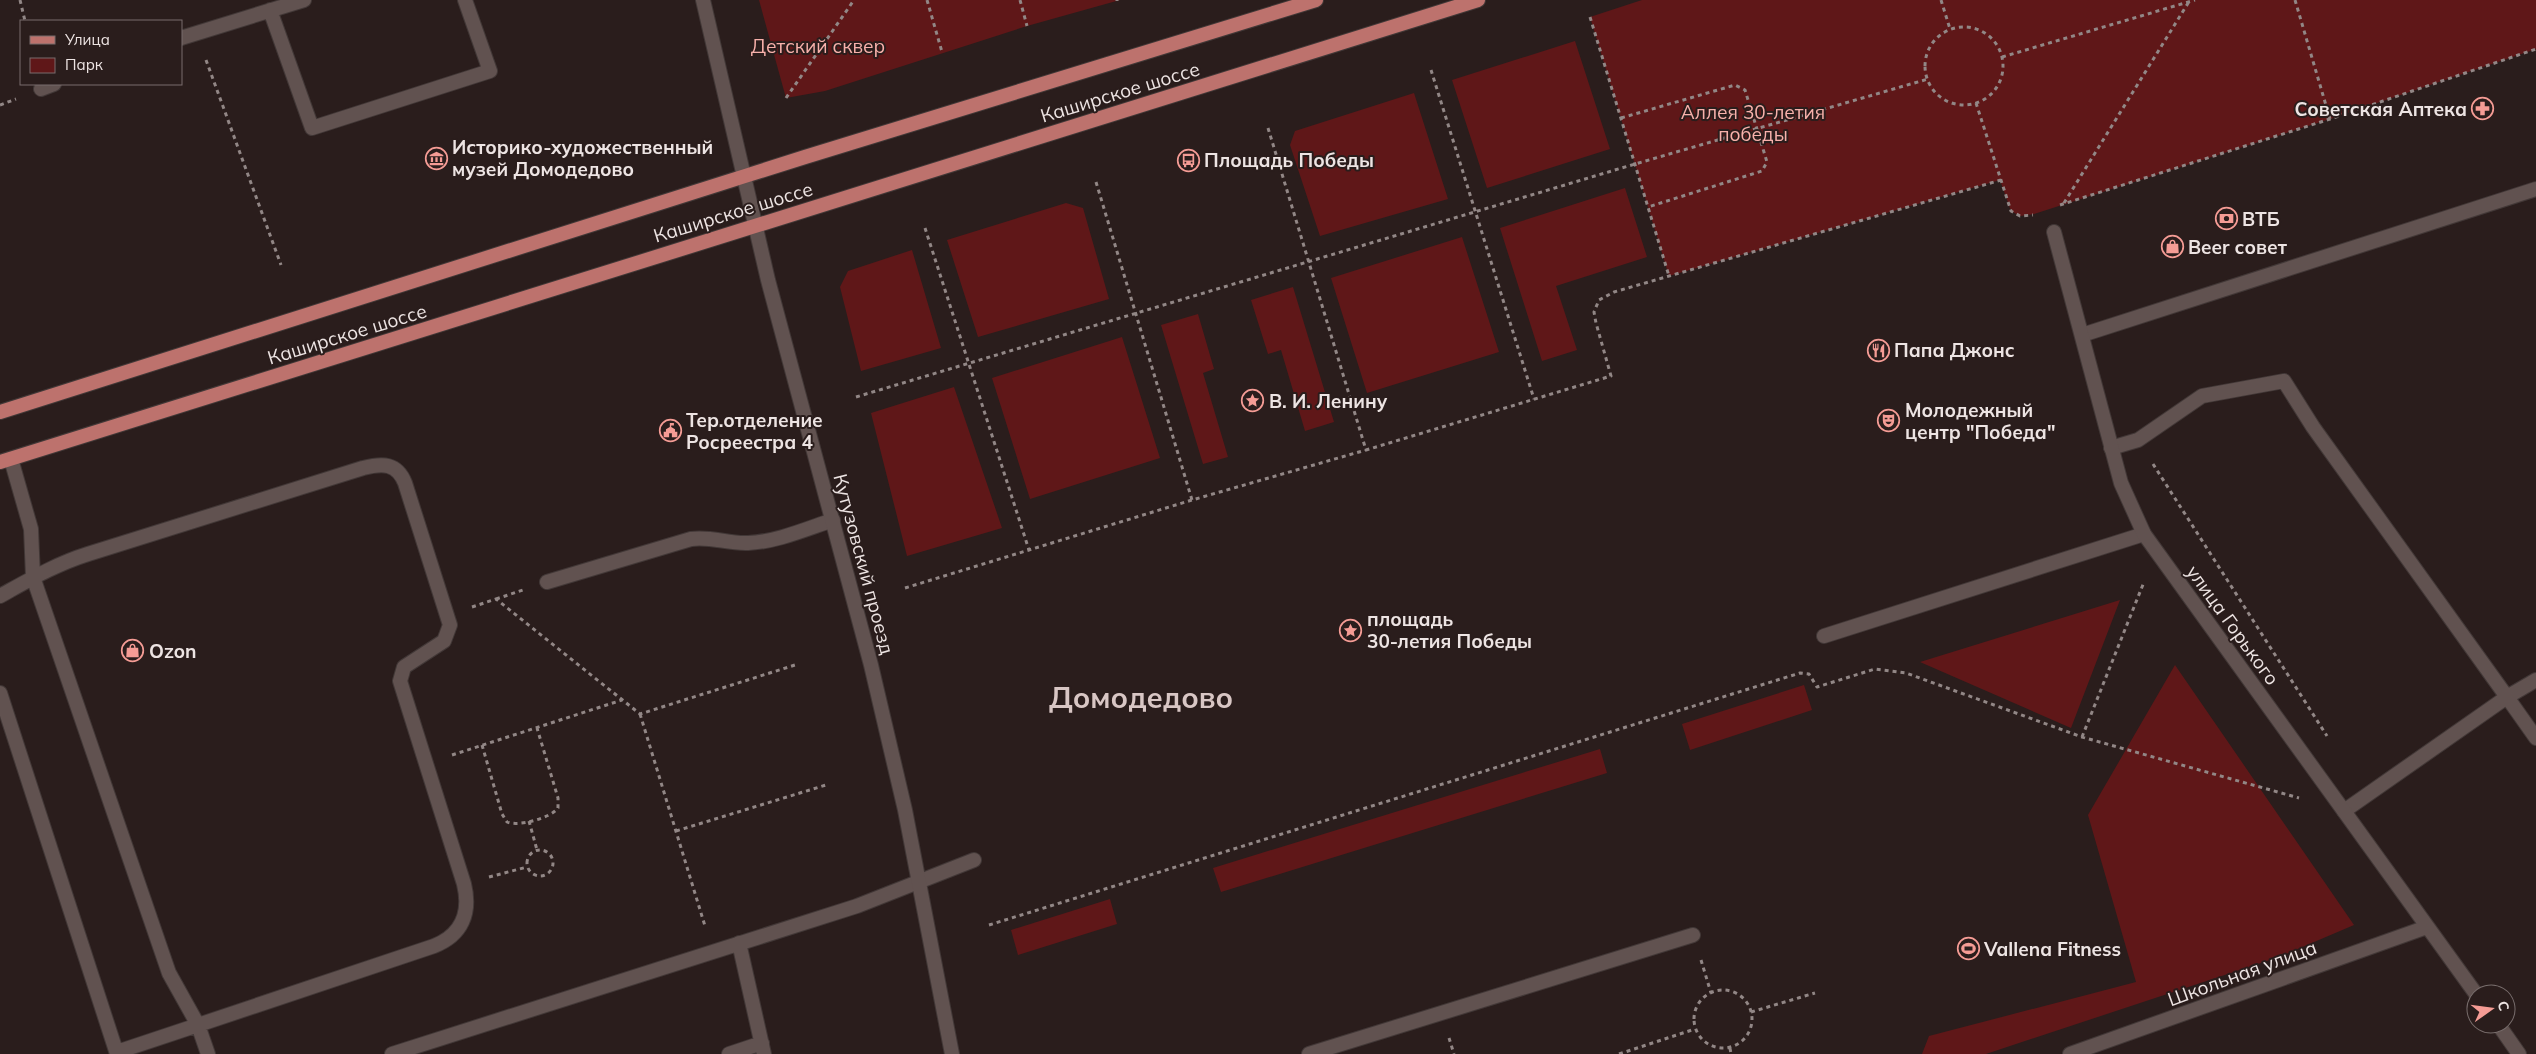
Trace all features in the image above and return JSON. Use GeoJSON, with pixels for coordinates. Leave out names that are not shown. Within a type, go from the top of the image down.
{"type":"FeatureCollection","features":[{"type":"Feature","properties":{"kind":"main road","name":"Каширское шоссе"},"geometry":{"type":"LineString","coordinates":[[0,412],[744,176],[1316,0]]}},
{"type":"Feature","properties":{"kind":"main road","name":"Каширское шоссе"},"geometry":{"type":"LineString","coordinates":[[5,460],[1478,0]]}},
{"type":"Feature","properties":{"kind":"street"},"geometry":{"type":"LineString","coordinates":[[182,38],[304,0]]}},
{"type":"Feature","properties":{"kind":"street"},"geometry":{"type":"LineString","coordinates":[[270,10],[312,128],[490,71],[465,0]]}},
{"type":"Feature","properties":{"kind":"street","name":"Кутузовский проезд"},"geometry":{"type":"LineString","coordinates":[[703,0],[755,225],[871,665],[920,882],[952,1054]]}},
{"type":"Feature","properties":{"kind":"street"},"geometry":{"type":"LineString","coordinates":[[40,89],[51,85]]}},
{"type":"Feature","properties":{"kind":"street"},"geometry":{"type":"LineString","coordinates":[[2082,335],[2536,189]]}},
{"type":"Feature","properties":{"kind":"street","name":"улица Горького"},"geometry":{"type":"LineString","coordinates":[[2054,232],[2111,448],[2128,501],[2144,534],[2469,984]]}},
{"type":"Feature","properties":{"kind":"street"},"geometry":{"type":"LineString","coordinates":[[2111,448],[2138,440],[2202,396],[2284,381],[2313,427],[2536,738]]}},
{"type":"Feature","properties":{"kind":"street"},"geometry":{"type":"LineString","coordinates":[[5,460],[31,529],[33,577],[169,973],[198,1024],[208,1054]]}},
{"type":"Feature","properties":{"kind":"street"},"geometry":{"type":"LineString","coordinates":[[0,596],[57,565],[88,554],[363,468],[388,465],[401,474],[450,625],[444,642],[408,663],[401,674],[401,688],[464,884],[467,901],[466,914],[462,925],[446,941],[117,1053],[0,693]]}},
{"type":"Feature","properties":{"kind":"street"},"geometry":{"type":"LineString","coordinates":[[547,582],[691,539],[714,538],[751,543],[833,520]]}},
{"type":"Feature","properties":{"kind":"street"},"geometry":{"type":"LineString","coordinates":[[1824,636],[2144,534]]}},
{"type":"Feature","properties":{"kind":"street"},"geometry":{"type":"LineString","coordinates":[[2344,811],[2507,697],[2536,680]]}},
{"type":"Feature","properties":{"kind":"street"},"geometry":{"type":"LineString","coordinates":[[392,1054],[857,906],[974,860]]}},
{"type":"Feature","properties":{"kind":"street","name":"Школьная улица"},"geometry":{"type":"LineString","coordinates":[[2070,1054],[2427,927]]}},
{"type":"Feature","properties":{"kind":"street"},"geometry":{"type":"LineString","coordinates":[[1309,1054],[1693,935]]}},
{"type":"Feature","properties":{"kind":"street"},"geometry":{"type":"LineString","coordinates":[[729,1054],[763,1048],[739,943]]}},
{"type":"Feature","properties":{"kind":"street"},"geometry":{"type":"LineString","coordinates":[[2505,1034],[2519,1054]]}},
{"type":"Feature","properties":{"kind":"path"},"geometry":{"type":"LineString","coordinates":[[20,0],[25,20]]}},
{"type":"Feature","properties":{"kind":"path"},"geometry":{"type":"LineString","coordinates":[[786,98],[854,0]]}},
{"type":"Feature","properties":{"kind":"path"},"geometry":{"type":"LineString","coordinates":[[927,0],[942,52]]}},
{"type":"Feature","properties":{"kind":"path"},"geometry":{"type":"LineString","coordinates":[[1020,0],[1027,26]]}},
{"type":"Feature","properties":{"kind":"path"},"geometry":{"type":"LineString","coordinates":[[1941,0],[1950,29]]}},
{"type":"Feature","properties":{"kind":"path"},"geometry":{"type":"LineString","coordinates":[[2002,57],[2196,0]]}},
{"type":"Feature","properties":{"kind":"path"},"geometry":{"type":"LineString","coordinates":[[2295,0],[2330,120]]}},
{"type":"Feature","properties":{"kind":"path"},"geometry":{"type":"LineString","coordinates":[[2063,204],[2191,1]]}},
{"type":"Feature","properties":{"kind":"path"},"geometry":{"type":"LineString","coordinates":[[1590,17],[1669,276]]}},
{"type":"Feature","properties":{"kind":"path"},"geometry":{"type":"LineString","coordinates":[[1976,28],[1988,35],[1997,45],[2002,57],[2003,69],[2000,81],[1994,92],[1976,103],[1960,105],[1948,102],[1938,94],[1928,80],[1926,59],[1930,46],[1939,36],[1950,29],[1976,28]]}},
{"type":"Feature","properties":{"kind":"path"},"geometry":{"type":"LineString","coordinates":[[196,32],[281,265]]}},
{"type":"Feature","properties":{"kind":"path"},"geometry":{"type":"LineString","coordinates":[[1976,103],[2008,204],[2015,215],[2028,216],[2330,120],[2536,49]]}},
{"type":"Feature","properties":{"kind":"path"},"geometry":{"type":"LineString","coordinates":[[1431,70],[1534,399]]}},
{"type":"Feature","properties":{"kind":"path"},"geometry":{"type":"LineString","coordinates":[[856,397],[1635,164],[1928,80]]}},
{"type":"Feature","properties":{"kind":"path"},"geometry":{"type":"LineString","coordinates":[[1621,118],[1735,85],[1745,90],[1758,128],[1767,162],[1762,171],[1648,207]]}},
{"type":"Feature","properties":{"kind":"path"},"geometry":{"type":"LineString","coordinates":[[1268,128],[1366,450]]}},
{"type":"Feature","properties":{"kind":"path"},"geometry":{"type":"LineString","coordinates":[[905,588],[1192,500],[1611,376],[1596,323],[1596,306],[1599,300],[1614,292],[2001,180]]}},
{"type":"Feature","properties":{"kind":"path"},"geometry":{"type":"LineString","coordinates":[[1096,182],[1192,500]]}},
{"type":"Feature","properties":{"kind":"path"},"geometry":{"type":"LineString","coordinates":[[2048,210],[2054,232]]}},
{"type":"Feature","properties":{"kind":"path"},"geometry":{"type":"LineString","coordinates":[[926,228],[1029,550]]}},
{"type":"Feature","properties":{"kind":"path"},"geometry":{"type":"LineString","coordinates":[[2138,440],[2328,738]]}},
{"type":"Feature","properties":{"kind":"path"},"geometry":{"type":"LineString","coordinates":[[2082,737],[2156,551]]}},
{"type":"Feature","properties":{"kind":"path"},"geometry":{"type":"LineString","coordinates":[[448,615],[496,599],[640,714],[713,952]]}},
{"type":"Feature","properties":{"kind":"path"},"geometry":{"type":"LineString","coordinates":[[640,714],[795,665]]}},
{"type":"Feature","properties":{"kind":"path"},"geometry":{"type":"LineString","coordinates":[[989,925],[1800,673],[1808,674],[1816,687],[1865,671],[1894,670],[2082,737],[2344,811]]}},
{"type":"Feature","properties":{"kind":"path"},"geometry":{"type":"LineString","coordinates":[[426,763],[623,700]]}},
{"type":"Feature","properties":{"kind":"path"},"geometry":{"type":"LineString","coordinates":[[482,745],[504,819],[514,824],[529,821],[553,813],[558,804],[536,728]]}},
{"type":"Feature","properties":{"kind":"path"},"geometry":{"type":"LineString","coordinates":[[676,831],[826,785]]}},
{"type":"Feature","properties":{"kind":"path"},"geometry":{"type":"LineString","coordinates":[[529,821],[537,850]]}},
{"type":"Feature","properties":{"kind":"path"},"geometry":{"type":"LineString","coordinates":[[527,866],[530,855],[537,850]]}},
{"type":"Feature","properties":{"kind":"path"},"geometry":{"type":"LineString","coordinates":[[527,866],[536,876],[544,875],[550,870],[553,863],[549,854],[537,850]]}},
{"type":"Feature","properties":{"kind":"path"},"geometry":{"type":"LineString","coordinates":[[464,884],[527,866]]}},
{"type":"Feature","properties":{"kind":"path"},"geometry":{"type":"LineString","coordinates":[[1729,991],[1742,997],[1751,1012],[1751,1024],[1748,1034],[1730,1048],[1712,1046],[1701,1039],[1695,1029],[1694,1016],[1697,1006],[1711,992],[1729,991]]}},
{"type":"Feature","properties":{"kind":"path"},"geometry":{"type":"LineString","coordinates":[[1751,1012],[1815,993]]}},
{"type":"Feature","properties":{"kind":"path"},"geometry":{"type":"LineString","coordinates":[[1619,1054],[1695,1029]]}},
{"type":"Feature","properties":{"kind":"path"},"geometry":{"type":"LineString","coordinates":[[1730,1048],[1731,1054]]}},
{"type":"Feature","properties":{"kind":"green space","name":"Детский сквер"},"geometry":{"type":"Polygon","coordinates":[[[759,0],[1120,0],[1027,26],[825,91],[786,98],[759,0]]]}},
{"type":"Feature","properties":{"kind":"green space","name":"Аллея 30-летия победы"},"geometry":{"type":"Polygon","coordinates":[[[1642,0],[2536,0],[2536,49],[2330,119],[2034,214],[2020,216],[2011,211],[2000,180],[1669,276],[1590,17],[1642,0]]]}},
{"type":"Feature","properties":{"kind":"green space"},"geometry":{"type":"Polygon","coordinates":[[[1575,41],[1610,149],[1487,188],[1452,80],[1575,41]]]}},
{"type":"Feature","properties":{"kind":"green space"},"geometry":{"type":"Polygon","coordinates":[[[1414,93],[1448,199],[1320,236],[1290,145],[1295,131],[1414,93]]]}},
{"type":"Feature","properties":{"kind":"green space"},"geometry":{"type":"Polygon","coordinates":[[[1625,188],[1647,257],[1556,286],[1577,350],[1542,361],[1500,228],[1625,188]]]}},
{"type":"Feature","properties":{"kind":"green space"},"geometry":{"type":"Polygon","coordinates":[[[1066,203],[1083,208],[1109,299],[978,337],[947,240],[1066,203]]]}},
{"type":"Feature","properties":{"kind":"green space"},"geometry":{"type":"Polygon","coordinates":[[[1462,237],[1499,352],[1367,393],[1331,278],[1462,237]]]}},
{"type":"Feature","properties":{"kind":"green space"},"geometry":{"type":"Polygon","coordinates":[[[912,250],[941,348],[861,371],[840,287],[848,271],[912,250]]]}},
{"type":"Feature","properties":{"kind":"green space"},"geometry":{"type":"Polygon","coordinates":[[[1293,287],[1334,422],[1305,431],[1281,350],[1268,354],[1251,300],[1293,287]]]}},
{"type":"Feature","properties":{"kind":"green space"},"geometry":{"type":"Polygon","coordinates":[[[1198,314],[1214,369],[1203,373],[1228,457],[1203,464],[1161,325],[1198,314]]]}},
{"type":"Feature","properties":{"kind":"green space"},"geometry":{"type":"Polygon","coordinates":[[[1122,337],[1160,458],[1030,499],[992,378],[1122,337]]]}},
{"type":"Feature","properties":{"kind":"green space"},"geometry":{"type":"Polygon","coordinates":[[[954,387],[1002,528],[907,556],[871,413],[954,387]]]}},
{"type":"Feature","properties":{"kind":"green space"},"geometry":{"type":"Polygon","coordinates":[[[2120,600],[2071,728],[1920,662],[2120,600]]]}},
{"type":"Feature","properties":{"kind":"green space"},"geometry":{"type":"Polygon","coordinates":[[[2175,665],[2354,925],[2279,957],[1986,1054],[1922,1054],[1929,1036],[2136,982],[2088,815],[2175,665]]]}},
{"type":"Feature","properties":{"kind":"green space"},"geometry":{"type":"Polygon","coordinates":[[[1804,685],[1812,710],[1690,750],[1682,724],[1804,685]]]}},
{"type":"Feature","properties":{"kind":"green space"},"geometry":{"type":"Polygon","coordinates":[[[1600,749],[1607,773],[1221,892],[1213,868],[1600,749]]]}},
{"type":"Feature","properties":{"kind":"green space"},"geometry":{"type":"Polygon","coordinates":[[[1110,899],[1117,924],[1018,955],[1011,930],[1110,899]]]}},
{"type":"Feature","properties":{"kind":"place","name":"Советская Аптека"},"geometry":{"type":"Point","coordinates":[2483,109]}},
{"type":"Feature","properties":{"kind":"place","name":"Историко-художественный музей Домодедово"},"geometry":{"type":"Point","coordinates":[436,158]}},
{"type":"Feature","properties":{"kind":"place","name":"Площадь Победы"},"geometry":{"type":"Point","coordinates":[1188,160]}},
{"type":"Feature","properties":{"kind":"place","name":"ВТБ"},"geometry":{"type":"Point","coordinates":[2226,219]}},
{"type":"Feature","properties":{"kind":"place","name":"Beer совет"},"geometry":{"type":"Point","coordinates":[2172,247]}},
{"type":"Feature","properties":{"kind":"place","name":"Папа Джонс"},"geometry":{"type":"Point","coordinates":[1878,350]}},
{"type":"Feature","properties":{"kind":"place","name":"В. И. Ленину"},"geometry":{"type":"Point","coordinates":[1253,401]}},
{"type":"Feature","properties":{"kind":"place","name":"Молодежный центр \"Победа\""},"geometry":{"type":"Point","coordinates":[1889,421]}},
{"type":"Feature","properties":{"kind":"place","name":"Тер.отделение Росреестра 4"},"geometry":{"type":"Point","coordinates":[670,431]}},
{"type":"Feature","properties":{"kind":"place","name":"площадь 30-летия Победы"},"geometry":{"type":"Point","coordinates":[1351,630]}},
{"type":"Feature","properties":{"kind":"place","name":"Ozon"},"geometry":{"type":"Point","coordinates":[133,651]}},
{"type":"Feature","properties":{"kind":"place","name":"Vallena Fitness"},"geometry":{"type":"Point","coordinates":[1968,949]}},
{"type":"Feature","properties":{"kind":"district","name":"Домодедово"},"geometry":{"type":"Point","coordinates":[1141,697]}}]}
